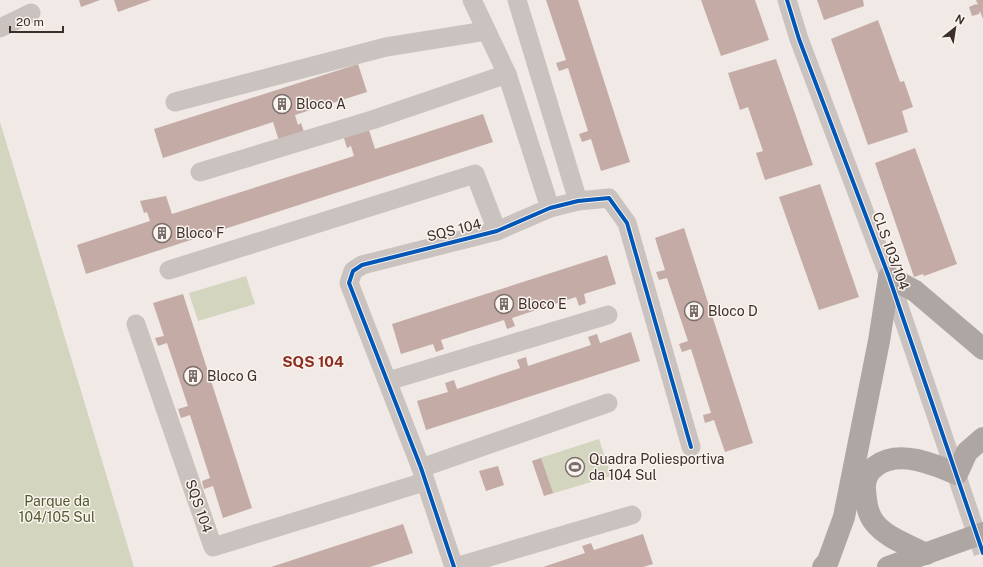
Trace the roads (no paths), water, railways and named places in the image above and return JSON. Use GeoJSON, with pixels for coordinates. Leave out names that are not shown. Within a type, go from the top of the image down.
{"type":"FeatureCollection","features":[{"type":"Feature","properties":{"kind":"main road"},"geometry":{"type":"LineString","coordinates":[[823,567],[828,561],[844,517],[889,277],[915,291],[983,349]]}},
{"type":"Feature","properties":{"kind":"main road"},"geometry":{"type":"LineString","coordinates":[[926,554],[888,535],[874,522],[866,506],[864,481],[871,470],[882,462],[892,458],[931,464],[957,474],[967,452],[983,438]]}},
{"type":"Feature","properties":{"kind":"main road"},"geometry":{"type":"LineString","coordinates":[[888,567],[983,533]]}},
{"type":"Feature","properties":{"kind":"street"},"geometry":{"type":"LineString","coordinates":[[472,0],[508,74],[550,208]]}},
{"type":"Feature","properties":{"kind":"street"},"geometry":{"type":"LineString","coordinates":[[517,0],[578,201]]}},
{"type":"Feature","properties":{"kind":"street","name":"CLS 103/104"},"geometry":{"type":"LineString","coordinates":[[787,0],[799,39],[889,277],[969,512]]}},
{"type":"Feature","properties":{"kind":"street"},"geometry":{"type":"LineString","coordinates":[[0,18],[31,13],[0,28]]}},
{"type":"Feature","properties":{"kind":"street"},"geometry":{"type":"LineString","coordinates":[[175,102],[386,47],[486,31]]}},
{"type":"Feature","properties":{"kind":"street"},"geometry":{"type":"LineString","coordinates":[[200,172],[372,120],[508,74]]}},
{"type":"Feature","properties":{"kind":"street","name":"SQS 104"},"geometry":{"type":"LineString","coordinates":[[169,270],[475,174],[497,231]]}},
{"type":"Feature","properties":{"kind":"street","name":"SQS 104"},"geometry":{"type":"LineString","coordinates":[[632,515],[454,567],[423,475],[350,283],[353,272],[362,265],[497,231],[550,208],[578,201],[609,198],[627,223],[691,447]]}},
{"type":"Feature","properties":{"kind":"street"},"geometry":{"type":"LineString","coordinates":[[388,381],[608,315]]}},
{"type":"Feature","properties":{"kind":"street","name":"SQS 104"},"geometry":{"type":"LineString","coordinates":[[136,324],[213,546],[423,475],[608,404]]}},
{"type":"Feature","properties":{"kind":"tunnel"},"geometry":{"type":"LineString","coordinates":[[969,512],[983,553]]}},
{"type":"Feature","properties":{"kind":"place","name":"Bloco A"},"geometry":{"type":"Point","coordinates":[282,104]}},
{"type":"Feature","properties":{"kind":"place","name":"Bloco F"},"geometry":{"type":"Point","coordinates":[162,233]}},
{"type":"Feature","properties":{"kind":"place","name":"Bloco E"},"geometry":{"type":"Point","coordinates":[504,304]}},
{"type":"Feature","properties":{"kind":"place","name":"Bloco D"},"geometry":{"type":"Point","coordinates":[694,311]}},
{"type":"Feature","properties":{"kind":"place","name":"Bloco G"},"geometry":{"type":"Point","coordinates":[193,376]}},
{"type":"Feature","properties":{"kind":"place","name":"Quadra Poliesportiva da 104 Sul"},"geometry":{"type":"Point","coordinates":[575,467]}},
{"type":"Feature","properties":{"kind":"district","name":"SQS 104"},"geometry":{"type":"Point","coordinates":[313,362]}},
{"type":"Feature","properties":{"kind":"park label","name":"Parque da 104/105 Sul"},"geometry":{"type":"Point","coordinates":[57,510]}}]}
